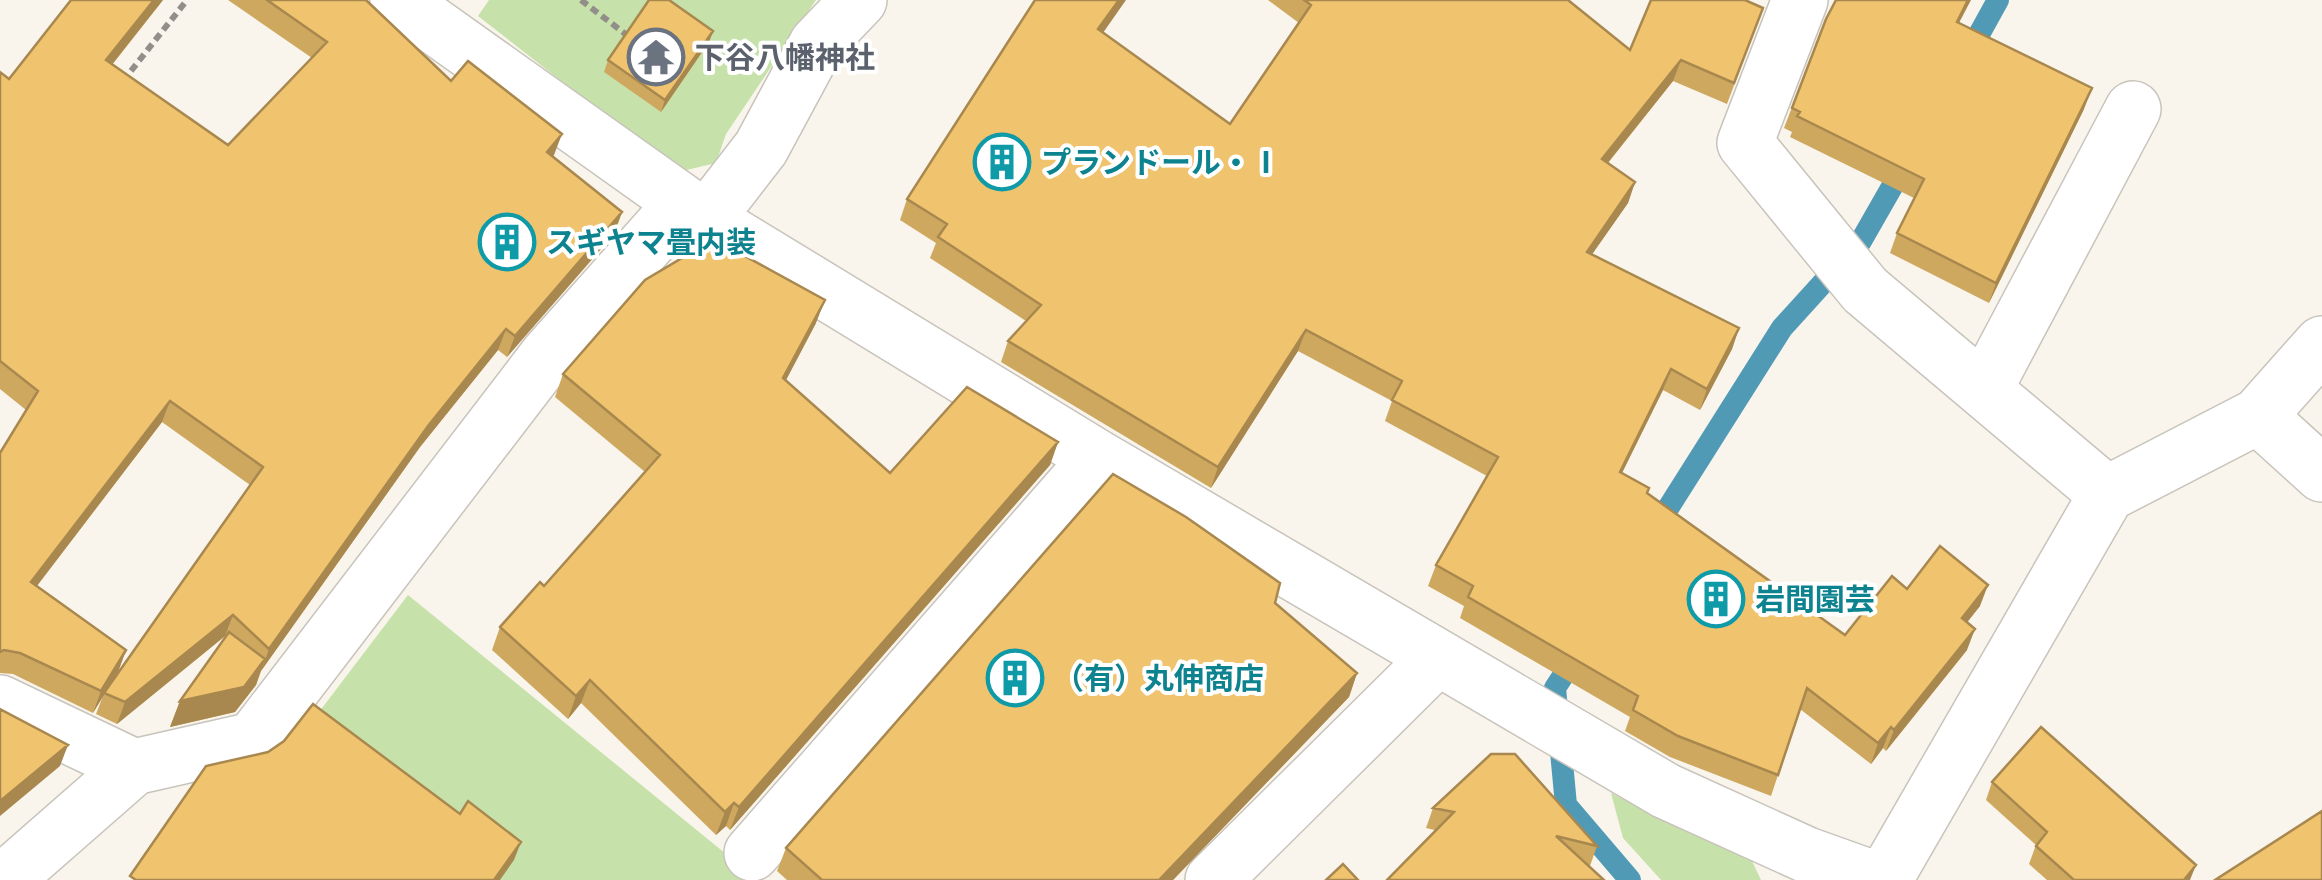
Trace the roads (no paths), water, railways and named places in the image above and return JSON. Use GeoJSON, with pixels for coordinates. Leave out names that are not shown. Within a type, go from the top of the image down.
{"type":"FeatureCollection","features":[{"type":"Feature","properties":{"kind":"street"},"geometry":{"type":"LineString","coordinates":[[398,0],[694,211],[1098,458],[1802,868],[1880,880],[2107,494],[2258,416],[2322,344]]}},
{"type":"Feature","properties":{"kind":"street"},"geometry":{"type":"LineString","coordinates":[[5,880],[134,768],[253,740],[548,354],[762,148],[817,44],[859,0]]}},
{"type":"Feature","properties":{"kind":"street"},"geometry":{"type":"LineString","coordinates":[[1800,0],[1745,143],[1866,290],[2107,494]]}},
{"type":"Feature","properties":{"kind":"street"},"geometry":{"type":"LineString","coordinates":[[1985,388],[2133,109]]}},
{"type":"Feature","properties":{"kind":"street"},"geometry":{"type":"LineString","coordinates":[[2258,416],[2322,474]]}},
{"type":"Feature","properties":{"kind":"street"},"geometry":{"type":"LineString","coordinates":[[752,853],[1098,458]]}},
{"type":"Feature","properties":{"kind":"street"},"geometry":{"type":"LineString","coordinates":[[1213,880],[1436,658]]}},
{"type":"Feature","properties":{"kind":"street"},"geometry":{"type":"LineString","coordinates":[[0,702],[134,768]]}},
{"type":"Feature","properties":{"kind":"waterway"},"geometry":{"type":"LineString","coordinates":[[1966,58],[1998,0]]}},
{"type":"Feature","properties":{"kind":"waterway"},"geometry":{"type":"LineString","coordinates":[[1653,532],[1782,328],[1861,241],[1905,164]]}},
{"type":"Feature","properties":{"kind":"waterway"},"geometry":{"type":"LineString","coordinates":[[1578,653],[1555,688],[1566,805],[1630,880]]}},
{"type":"Feature","properties":{"kind":"place","name":"下谷八幡神社"},"geometry":{"type":"Point","coordinates":[656,57]}},
{"type":"Feature","properties":{"kind":"place","name":"プランドール・Ⅰ"},"geometry":{"type":"Point","coordinates":[1002,162]}},
{"type":"Feature","properties":{"kind":"place","name":"スギヤマ畳内装"},"geometry":{"type":"Point","coordinates":[507,242]}},
{"type":"Feature","properties":{"kind":"place","name":"岩間園芸"},"geometry":{"type":"Point","coordinates":[1716,599]}},
{"type":"Feature","properties":{"kind":"place","name":"（有）丸伸商店"},"geometry":{"type":"Point","coordinates":[1015,678]}}]}
